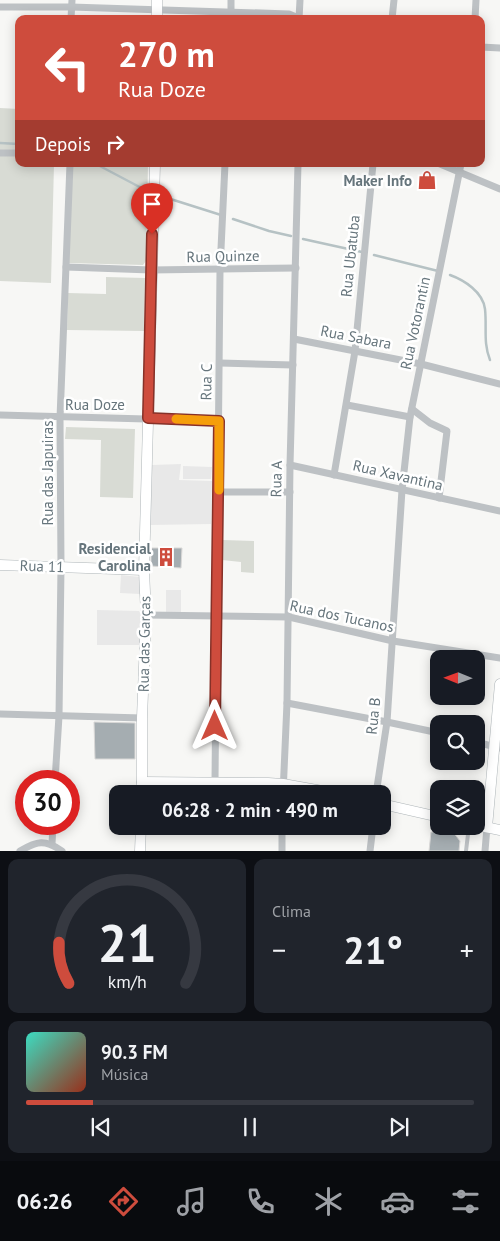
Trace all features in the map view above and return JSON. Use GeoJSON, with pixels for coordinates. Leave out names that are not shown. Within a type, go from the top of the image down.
{"type":"FeatureCollection","features":[{"type":"Feature","properties":{"kind":"street"},"geometry":{"type":"LineString","coordinates":[[231,0],[231,15]]}},
{"type":"Feature","properties":{"kind":"street"},"geometry":{"type":"LineString","coordinates":[[300,0],[300,15]]}},
{"type":"Feature","properties":{"kind":"street"},"geometry":{"type":"LineString","coordinates":[[392,15],[394,0]]}},
{"type":"Feature","properties":{"kind":"street"},"geometry":{"type":"LineString","coordinates":[[475,15],[476,0]]}},
{"type":"Feature","properties":{"kind":"street"},"geometry":{"type":"LineString","coordinates":[[0,7],[71,4],[220,15]]}},
{"type":"Feature","properties":{"kind":"street"},"geometry":{"type":"LineString","coordinates":[[260,15],[292,15]]}},
{"type":"Feature","properties":{"kind":"street"},"geometry":{"type":"LineString","coordinates":[[485,47],[500,48]]}},
{"type":"Feature","properties":{"kind":"street"},"geometry":{"type":"LineString","coordinates":[[0,153],[15,153]]}},
{"type":"Feature","properties":{"kind":"street","name":"Rua das Japuiras"},"geometry":{"type":"LineString","coordinates":[[56,770],[61,567],[60,418],[70,167]]}},
{"type":"Feature","properties":{"kind":"street","name":"Rua das Garças"},"geometry":{"type":"LineString","coordinates":[[142,782],[142,718],[146,615],[144,570],[155,167]]}},
{"type":"Feature","properties":{"kind":"street","name":"Rua C"},"geometry":{"type":"LineString","coordinates":[[215,781],[220,270],[225,167]]}},
{"type":"Feature","properties":{"kind":"street","name":"Rua A"},"geometry":{"type":"LineString","coordinates":[[283,785],[287,703],[290,465],[298,167]]}},
{"type":"Feature","properties":{"kind":"street","name":"Rua Ubatuba"},"geometry":{"type":"LineString","coordinates":[[334,474],[355,351],[373,167]]}},
{"type":"Feature","properties":{"kind":"street"},"geometry":{"type":"LineString","coordinates":[[461,168],[500,189]]}},
{"type":"Feature","properties":{"kind":"street","name":"Rua Votorantin"},"geometry":{"type":"LineString","coordinates":[[402,490],[410,417],[461,168]]}},
{"type":"Feature","properties":{"kind":"street","name":"Rua Quinze"},"geometry":{"type":"LineString","coordinates":[[66,267],[151,270],[296,268]]}},
{"type":"Feature","properties":{"kind":"street","name":"Rua Sabara"},"geometry":{"type":"LineString","coordinates":[[294,340],[421,364],[500,384]]}},
{"type":"Feature","properties":{"kind":"street"},"geometry":{"type":"LineString","coordinates":[[220,363],[293,365]]}},
{"type":"Feature","properties":{"kind":"street"},"geometry":{"type":"LineString","coordinates":[[347,405],[410,417]]}},
{"type":"Feature","properties":{"kind":"street"},"geometry":{"type":"LineString","coordinates":[[412,409],[447,431],[439,498]]}},
{"type":"Feature","properties":{"kind":"street","name":"Rua Doze"},"geometry":{"type":"LineString","coordinates":[[0,415],[219,421]]}},
{"type":"Feature","properties":{"kind":"street","name":"Rua Xavantina"},"geometry":{"type":"LineString","coordinates":[[290,465],[500,511]]}},
{"type":"Feature","properties":{"kind":"street"},"geometry":{"type":"LineString","coordinates":[[393,641],[402,490]]}},
{"type":"Feature","properties":{"kind":"street"},"geometry":{"type":"LineString","coordinates":[[219,492],[290,492]]}},
{"type":"Feature","properties":{"kind":"street","name":"Rua 11"},"geometry":{"type":"LineString","coordinates":[[0,565],[144,570]]}},
{"type":"Feature","properties":{"kind":"street","name":"Rua dos Tucanos"},"geometry":{"type":"LineString","coordinates":[[146,615],[288,617],[393,641],[500,658]]}},
{"type":"Feature","properties":{"kind":"street","name":"Rua B"},"geometry":{"type":"LineString","coordinates":[[377,785],[387,722],[393,641]]}},
{"type":"Feature","properties":{"kind":"street"},"geometry":{"type":"LineString","coordinates":[[485,810],[497,747],[500,684]]}},
{"type":"Feature","properties":{"kind":"street"},"geometry":{"type":"LineString","coordinates":[[287,703],[430,732]]}},
{"type":"Feature","properties":{"kind":"street"},"geometry":{"type":"LineString","coordinates":[[0,714],[142,718]]}},
{"type":"Feature","properties":{"kind":"street"},"geometry":{"type":"LineString","coordinates":[[142,782],[215,781],[249,785]]}},
{"type":"Feature","properties":{"kind":"street"},"geometry":{"type":"LineString","coordinates":[[391,806],[430,814]]}},
{"type":"Feature","properties":{"kind":"street"},"geometry":{"type":"LineString","coordinates":[[485,827],[500,830]]}},
{"type":"Feature","properties":{"kind":"street"},"geometry":{"type":"LineString","coordinates":[[52,835],[52,844]]}},
{"type":"Feature","properties":{"kind":"street"},"geometry":{"type":"LineString","coordinates":[[140,851],[141,835]]}},
{"type":"Feature","properties":{"kind":"street"},"geometry":{"type":"LineString","coordinates":[[282,835],[282,851]]}},
{"type":"Feature","properties":{"kind":"street"},"geometry":{"type":"LineString","coordinates":[[370,851],[372,835]]}},
{"type":"Feature","properties":{"kind":"street"},"geometry":{"type":"LineString","coordinates":[[483,835],[485,851]]}},
{"type":"Feature","properties":{"kind":"street"},"geometry":{"type":"LineString","coordinates":[[20,851],[33,843],[41,842],[52,844],[62,851]]}},
{"type":"Feature","properties":{"kind":"lane"},"geometry":{"type":"LineString","coordinates":[[466,851],[468,835]]}},
{"type":"Feature","properties":{"kind":"shaded area"},"geometry":{"type":"Polygon","coordinates":[[[0,108],[15,109],[15,151],[0,151],[0,108]]]}},
{"type":"Feature","properties":{"kind":"shaded area"},"geometry":{"type":"Polygon","coordinates":[[[0,156],[15,156],[15,167],[54,167],[51,283],[0,281],[0,156]]]}},
{"type":"Feature","properties":{"kind":"shaded area"},"geometry":{"type":"Polygon","coordinates":[[[71,167],[148,167],[146,261],[143,265],[69,263],[71,167]]]}},
{"type":"Feature","properties":{"kind":"shaded area"},"geometry":{"type":"Polygon","coordinates":[[[106,277],[145,278],[144,331],[67,330],[68,293],[106,294],[106,277]]]}},
{"type":"Feature","properties":{"kind":"shaded area"},"geometry":{"type":"Polygon","coordinates":[[[66,427],[135,429],[133,498],[100,497],[101,440],[65,439],[66,427]]]}},
{"type":"Feature","properties":{"kind":"shaded area"},"geometry":{"type":"Polygon","coordinates":[[[181,464],[179,480],[212,481],[211,524],[150,525],[152,465],[181,464]]]}},
{"type":"Feature","properties":{"kind":"shaded area"},"geometry":{"type":"Polygon","coordinates":[[[183,466],[212,467],[211,479],[183,479],[183,466]]]}},
{"type":"Feature","properties":{"kind":"shaded area"},"geometry":{"type":"Polygon","coordinates":[[[223,540],[254,541],[254,573],[241,572],[241,562],[222,560],[223,540]]]}},
{"type":"Feature","properties":{"kind":"shaded area"},"geometry":{"type":"Polygon","coordinates":[[[121,575],[140,577],[140,594],[120,593],[121,575]]]}},
{"type":"Feature","properties":{"kind":"shaded area"},"geometry":{"type":"Polygon","coordinates":[[[166,590],[181,590],[181,613],[166,614],[166,590]]]}},
{"type":"Feature","properties":{"kind":"shaded area"},"geometry":{"type":"Polygon","coordinates":[[[97,610],[139,611],[142,615],[139,645],[97,645],[97,610]]]}},
{"type":"Feature","properties":{"kind":"building","name":"Residencial Carolina"},"geometry":{"type":"Polygon","coordinates":[[[151,548],[182,548],[181,568],[151,566],[151,548]]]}},
{"type":"Feature","properties":{"kind":"building"},"geometry":{"type":"Polygon","coordinates":[[[94,722],[135,723],[135,759],[95,759],[94,722]]]}},
{"type":"Feature","properties":{"kind":"building"},"geometry":{"type":"Polygon","coordinates":[[[431,835],[455,835],[460,841],[459,851],[429,851],[431,835]]]}},
{"type":"Feature","properties":{"kind":"waterway"},"geometry":{"type":"LineString","coordinates":[[0,143],[15,144]]}},
{"type":"Feature","properties":{"kind":"waterway"},"geometry":{"type":"LineString","coordinates":[[102,167],[149,192]]}},
{"type":"Feature","properties":{"kind":"waterway"},"geometry":{"type":"LineString","coordinates":[[161,196],[221,215]]}},
{"type":"Feature","properties":{"kind":"waterway"},"geometry":{"type":"LineString","coordinates":[[233,219],[291,236]]}},
{"type":"Feature","properties":{"kind":"waterway"},"geometry":{"type":"LineString","coordinates":[[303,239],[362,252]]}},
{"type":"Feature","properties":{"kind":"waterway"},"geometry":{"type":"LineString","coordinates":[[374,255],[438,271]]}},
{"type":"Feature","properties":{"kind":"waterway"},"geometry":{"type":"LineString","coordinates":[[450,275],[461,280],[481,297],[485,309],[487,347],[490,360]]}},
{"type":"Feature","properties":{"kind":"slow traffic"},"geometry":{"type":"LineString","coordinates":[[176,419],[219,421],[219,490]]}},
{"type":"Feature","properties":{"kind":"place","name":"Maker Info"},"geometry":{"type":"Point","coordinates":[427,180]}},
{"type":"Feature","properties":{"kind":"place","name":"Residencial Carolina"},"geometry":{"type":"Point","coordinates":[166,557]}},
{"type":"Feature","properties":{"kind":"route"},"geometry":{"type":"LineString","coordinates":[[152,234],[148,418],[219,421],[215,726]]}}]}
